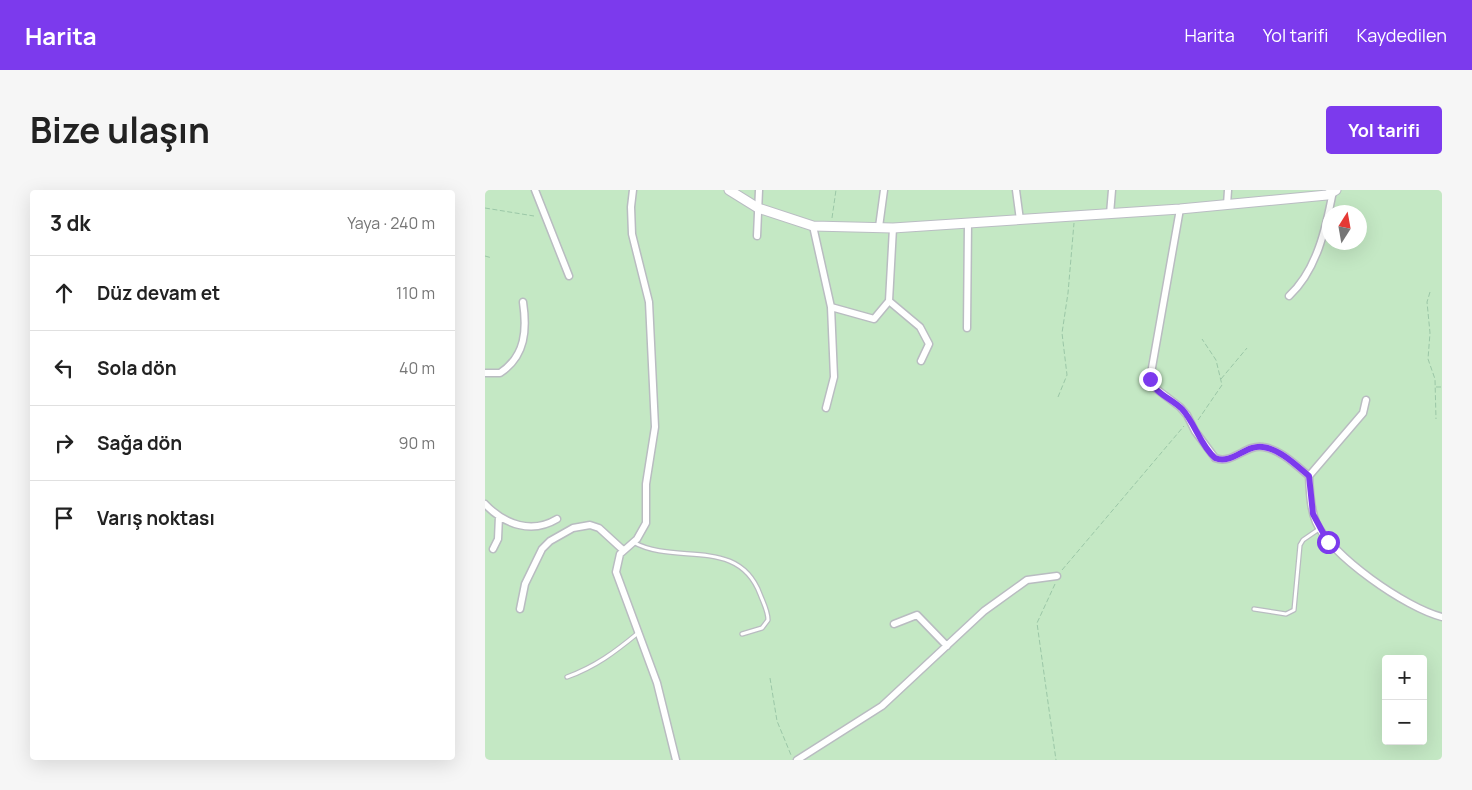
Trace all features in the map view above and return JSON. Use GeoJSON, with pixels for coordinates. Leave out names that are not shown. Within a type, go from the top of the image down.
{"type":"FeatureCollection","features":[{"type":"Feature","properties":{"kind":"street"},"geometry":{"type":"LineString","coordinates":[[535,190],[569,276]]}},
{"type":"Feature","properties":{"kind":"street"},"geometry":{"type":"LineString","coordinates":[[633,190],[631,207],[632,234],[649,302],[655,427],[646,484],[646,523],[640,536],[623,550],[616,563],[616,576],[657,683],[676,760]]}},
{"type":"Feature","properties":{"kind":"street"},"geometry":{"type":"LineString","coordinates":[[729,190],[758,208],[813,226],[893,228],[1181,209],[1327,195],[1334,191]]}},
{"type":"Feature","properties":{"kind":"street"},"geometry":{"type":"LineString","coordinates":[[757,236],[759,190]]}},
{"type":"Feature","properties":{"kind":"street"},"geometry":{"type":"LineString","coordinates":[[879,227],[884,190]]}},
{"type":"Feature","properties":{"kind":"street"},"geometry":{"type":"LineString","coordinates":[[1016,190],[1020,220]]}},
{"type":"Feature","properties":{"kind":"street"},"geometry":{"type":"LineString","coordinates":[[1110,214],[1112,190]]}},
{"type":"Feature","properties":{"kind":"street"},"geometry":{"type":"LineString","coordinates":[[1227,205],[1228,190]]}},
{"type":"Feature","properties":{"kind":"street"},"geometry":{"type":"LineString","coordinates":[[1289,296],[1300,286],[1308,273],[1327,221],[1334,191]]}},
{"type":"Feature","properties":{"kind":"street"},"geometry":{"type":"LineString","coordinates":[[1181,209],[1150,373],[1155,388],[1180,407],[1212,456],[1219,460],[1228,459],[1248,449],[1262,446],[1290,461],[1309,476]]}},
{"type":"Feature","properties":{"kind":"street"},"geometry":{"type":"LineString","coordinates":[[967,328],[968,223]]}},
{"type":"Feature","properties":{"kind":"street"},"geometry":{"type":"LineString","coordinates":[[813,226],[831,307],[834,378],[826,408]]}},
{"type":"Feature","properties":{"kind":"street"},"geometry":{"type":"LineString","coordinates":[[831,307],[874,319],[889,301],[893,228]]}},
{"type":"Feature","properties":{"kind":"street"},"geometry":{"type":"LineString","coordinates":[[889,301],[920,327],[929,344],[921,361]]}},
{"type":"Feature","properties":{"kind":"street"},"geometry":{"type":"LineString","coordinates":[[485,373],[500,373],[517,357],[524,336],[526,322],[523,302]]}},
{"type":"Feature","properties":{"kind":"street"},"geometry":{"type":"LineString","coordinates":[[1365,400],[1363,412],[1309,476],[1312,508],[1319,528],[1331,546],[1346,559],[1415,606],[1442,617]]}},
{"type":"Feature","properties":{"kind":"street"},"geometry":{"type":"LineString","coordinates":[[485,504],[499,516],[524,527],[547,526],[557,519]]}},
{"type":"Feature","properties":{"kind":"street"},"geometry":{"type":"LineString","coordinates":[[493,549],[498,539],[499,516]]}},
{"type":"Feature","properties":{"kind":"street"},"geometry":{"type":"LineString","coordinates":[[520,609],[525,584],[542,548],[550,541],[573,528],[590,525],[599,528],[623,550]]}},
{"type":"Feature","properties":{"kind":"street"},"geometry":{"type":"LineString","coordinates":[[795,760],[882,706],[984,611],[1027,580],[1057,576]]}},
{"type":"Feature","properties":{"kind":"street"},"geometry":{"type":"LineString","coordinates":[[894,624],[917,615],[947,646]]}},
{"type":"Feature","properties":{"kind":"lane"},"geometry":{"type":"LineString","coordinates":[[1254,609],[1286,614],[1294,610],[1300,545],[1303,540],[1319,528]]}},
{"type":"Feature","properties":{"kind":"lane"},"geometry":{"type":"LineString","coordinates":[[633,542],[647,548],[729,561],[747,571],[754,579],[767,620],[762,628],[742,634]]}},
{"type":"Feature","properties":{"kind":"lane"},"geometry":{"type":"LineString","coordinates":[[567,677],[589,669],[604,660],[638,633]]}},
{"type":"Feature","properties":{"kind":"path"},"geometry":{"type":"LineString","coordinates":[[831,226],[836,190]]}},
{"type":"Feature","properties":{"kind":"path"},"geometry":{"type":"LineString","coordinates":[[485,208],[534,216]]}},
{"type":"Feature","properties":{"kind":"path"},"geometry":{"type":"LineString","coordinates":[[1058,397],[1067,375],[1061,332],[1068,293],[1075,216]]}},
{"type":"Feature","properties":{"kind":"path"},"geometry":{"type":"LineString","coordinates":[[485,256],[492,258]]}},
{"type":"Feature","properties":{"kind":"path"},"geometry":{"type":"LineString","coordinates":[[1430,292],[1427,302],[1430,333],[1428,359],[1436,387],[1436,419]]}},
{"type":"Feature","properties":{"kind":"path"},"geometry":{"type":"LineString","coordinates":[[1193,427],[1222,385],[1216,360],[1202,338]]}},
{"type":"Feature","properties":{"kind":"path"},"geometry":{"type":"LineString","coordinates":[[1221,380],[1247,348]]}},
{"type":"Feature","properties":{"kind":"path"},"geometry":{"type":"LineString","coordinates":[[1436,387],[1442,387]]}},
{"type":"Feature","properties":{"kind":"path"},"geometry":{"type":"LineString","coordinates":[[1056,760],[1037,623],[1053,592],[1057,576],[1189,420]]}},
{"type":"Feature","properties":{"kind":"path"},"geometry":{"type":"LineString","coordinates":[[769,678],[777,721],[795,760]]}},
{"type":"Feature","properties":{"kind":"green space"},"geometry":{"type":"Polygon","coordinates":[[[485,190],[1442,190],[1442,760],[485,760],[485,190]]]}},
{"type":"Feature","properties":{"kind":"route"},"geometry":{"type":"LineString","coordinates":[[1150,379],[1155,388],[1180,407],[1187,415],[1195,431],[1215,458],[1219,460],[1228,459],[1248,449],[1262,446],[1269,448],[1290,461],[1309,476],[1313,514],[1328,542]]}}]}
